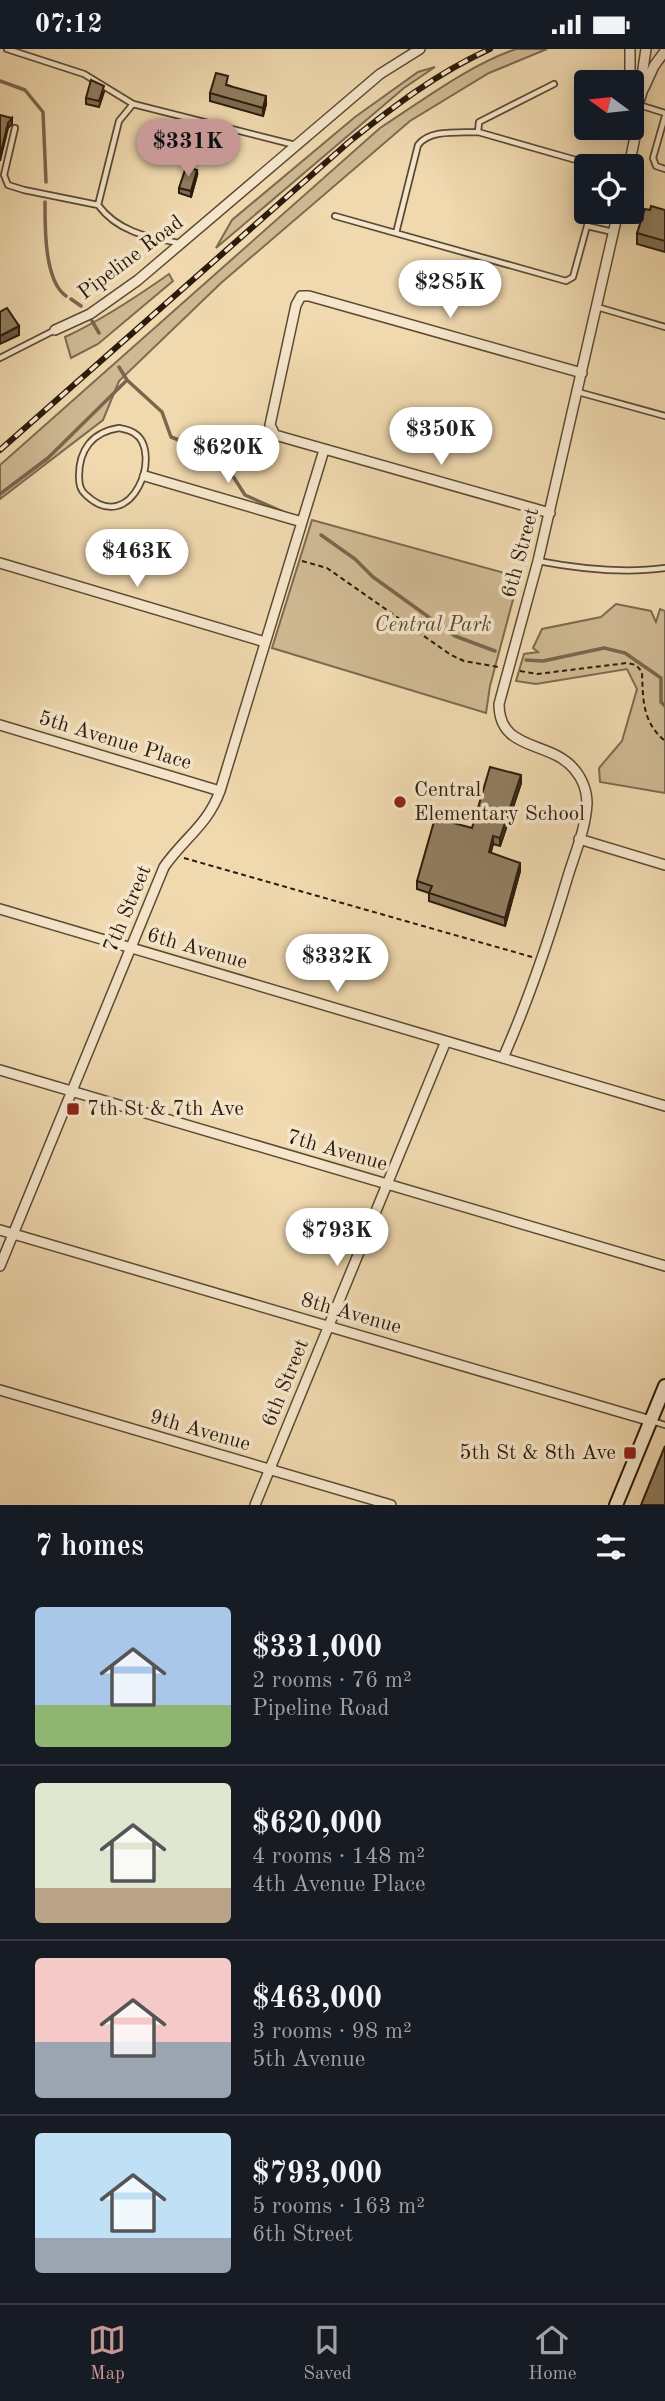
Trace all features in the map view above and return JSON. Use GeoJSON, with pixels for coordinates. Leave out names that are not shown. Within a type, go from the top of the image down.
{"type":"FeatureCollection","features":[{"type":"Feature","properties":{"kind":"street","name":"Pipeline Road"},"geometry":{"type":"LineString","coordinates":[[55,330],[90,314],[138,280],[380,74],[420,49]]}},
{"type":"Feature","properties":{"kind":"street"},"geometry":{"type":"LineString","coordinates":[[630,70],[631,49]]}},
{"type":"Feature","properties":{"kind":"street"},"geometry":{"type":"LineString","coordinates":[[644,76],[646,49]]}},
{"type":"Feature","properties":{"kind":"street"},"geometry":{"type":"LineString","coordinates":[[644,87],[665,51]]}},
{"type":"Feature","properties":{"kind":"street","name":"6th Street"},"geometry":{"type":"LineString","coordinates":[[503,1058],[543,960],[587,803],[585,790],[576,770],[558,755],[514,737],[501,722],[499,704],[550,513],[615,224]]}},
{"type":"Feature","properties":{"kind":"street"},"geometry":{"type":"LineString","coordinates":[[550,513],[275,435],[270,425],[296,305],[302,296],[309,296],[582,373]]}},
{"type":"Feature","properties":{"kind":"street","name":"7th Street"},"geometry":{"type":"LineString","coordinates":[[0,1266],[164,867],[205,821],[220,791],[324,450]]}},
{"type":"Feature","properties":{"kind":"street"},"geometry":{"type":"LineString","coordinates":[[145,475],[302,522]]}},
{"type":"Feature","properties":{"kind":"street"},"geometry":{"type":"LineString","coordinates":[[0,563],[265,642]]}},
{"type":"Feature","properties":{"kind":"street","name":"5th Avenue Place"},"geometry":{"type":"LineString","coordinates":[[0,725],[220,791]]}},
{"type":"Feature","properties":{"kind":"street"},"geometry":{"type":"LineString","coordinates":[[579,839],[665,865]]}},
{"type":"Feature","properties":{"kind":"street","name":"6th Avenue"},"geometry":{"type":"LineString","coordinates":[[0,909],[665,1106]]}},
{"type":"Feature","properties":{"kind":"street","name":"6th Street"},"geometry":{"type":"LineString","coordinates":[[255,1505],[446,1041]]}},
{"type":"Feature","properties":{"kind":"street","name":"7th Avenue"},"geometry":{"type":"LineString","coordinates":[[0,1070],[665,1266]]}},
{"type":"Feature","properties":{"kind":"street","name":"8th Avenue"},"geometry":{"type":"LineString","coordinates":[[0,1230],[651,1420]]}},
{"type":"Feature","properties":{"kind":"street"},"geometry":{"type":"LineString","coordinates":[[616,1505],[665,1387]]}},
{"type":"Feature","properties":{"kind":"street","name":"9th Avenue"},"geometry":{"type":"LineString","coordinates":[[0,1390],[391,1505]]}},
{"type":"Feature","properties":{"kind":"lane"},"geometry":{"type":"LineString","coordinates":[[7,49],[84,73],[133,104],[296,145]]}},
{"type":"Feature","properties":{"kind":"lane"},"geometry":{"type":"LineString","coordinates":[[478,132],[478,122],[554,84]]}},
{"type":"Feature","properties":{"kind":"lane"},"geometry":{"type":"LineString","coordinates":[[98,205],[118,121],[133,104]]}},
{"type":"Feature","properties":{"kind":"lane"},"geometry":{"type":"LineString","coordinates":[[644,107],[665,114],[653,158],[656,166],[665,169]]}},
{"type":"Feature","properties":{"kind":"lane"},"geometry":{"type":"LineString","coordinates":[[15,128],[5,174],[8,185],[98,205],[107,217],[139,235],[182,243]]}},
{"type":"Feature","properties":{"kind":"lane"},"geometry":{"type":"LineString","coordinates":[[396,233],[418,145],[423,138],[478,132],[574,159]]}},
{"type":"Feature","properties":{"kind":"lane"},"geometry":{"type":"LineString","coordinates":[[335,216],[566,281],[573,277],[587,226],[613,232]]}},
{"type":"Feature","properties":{"kind":"lane"},"geometry":{"type":"LineString","coordinates":[[596,307],[665,327]]}},
{"type":"Feature","properties":{"kind":"lane"},"geometry":{"type":"LineString","coordinates":[[0,367],[1,358],[55,330]]}},
{"type":"Feature","properties":{"kind":"lane"},"geometry":{"type":"LineString","coordinates":[[577,392],[665,416]]}},
{"type":"Feature","properties":{"kind":"lane"},"geometry":{"type":"LineString","coordinates":[[119,428],[136,433],[144,449],[145,475],[124,506],[106,506],[93,500],[80,486],[82,451],[106,430],[119,428]]}},
{"type":"Feature","properties":{"kind":"lane"},"geometry":{"type":"LineString","coordinates":[[538,561],[568,567],[621,571],[665,568]]}},
{"type":"Feature","properties":{"kind":"lane"},"geometry":{"type":"LineString","coordinates":[[651,1420],[665,1425]]}},
{"type":"Feature","properties":{"kind":"path"},"geometry":{"type":"LineString","coordinates":[[291,558],[327,569],[450,655],[464,661],[537,674],[627,663],[636,665],[642,672],[643,707],[656,733],[665,741]]}},
{"type":"Feature","properties":{"kind":"path"},"geometry":{"type":"LineString","coordinates":[[173,855],[543,960]]}},
{"type":"Feature","properties":{"kind":"green space"},"geometry":{"type":"Polygon","coordinates":[[[516,49],[547,49],[489,73],[410,121],[221,283],[119,381],[103,420],[0,499],[0,465],[380,128],[463,74],[516,49]]]}},
{"type":"Feature","properties":{"kind":"green space"},"geometry":{"type":"Polygon","coordinates":[[[435,67],[404,88],[216,248],[232,220],[355,117],[418,72],[435,67]]]}},
{"type":"Feature","properties":{"kind":"green space"},"geometry":{"type":"Polygon","coordinates":[[[169,274],[173,281],[98,344],[71,358],[65,337],[118,308],[169,274]]]}},
{"type":"Feature","properties":{"kind":"green space","name":"Central Park"},"geometry":{"type":"Polygon","coordinates":[[[312,520],[519,577],[490,686],[486,713],[272,648],[312,520]]]}},
{"type":"Feature","properties":{"kind":"green space"},"geometry":{"type":"Polygon","coordinates":[[[616,604],[651,611],[656,622],[660,609],[665,611],[665,793],[600,782],[599,768],[622,741],[637,689],[627,669],[536,684],[516,681],[524,654],[538,652],[533,648],[542,629],[601,617],[616,604]]]}},
{"type":"Feature","properties":{"kind":"building"},"geometry":{"type":"Polygon","coordinates":[[[216,73],[228,76],[226,85],[266,96],[263,108],[210,93],[216,73]]]}},
{"type":"Feature","properties":{"kind":"building"},"geometry":{"type":"Polygon","coordinates":[[[91,80],[104,86],[99,101],[86,98],[91,80]]]}},
{"type":"Feature","properties":{"kind":"building"},"geometry":{"type":"Polygon","coordinates":[[[0,115],[12,118],[8,123],[0,156],[0,115]]]}},
{"type":"Feature","properties":{"kind":"building"},"geometry":{"type":"Polygon","coordinates":[[[186,167],[197,170],[191,191],[179,188],[186,167]]]}},
{"type":"Feature","properties":{"kind":"building"},"geometry":{"type":"Polygon","coordinates":[[[651,206],[665,210],[665,241],[637,233],[640,224],[644,224],[645,209],[650,210],[651,206]]]}},
{"type":"Feature","properties":{"kind":"building"},"geometry":{"type":"Polygon","coordinates":[[[7,308],[19,326],[0,336],[0,312],[7,308]]]}},
{"type":"Feature","properties":{"kind":"building","name":"Central Elementary School"},"geometry":{"type":"Polygon","coordinates":[[[490,767],[521,775],[500,838],[493,836],[489,852],[520,863],[505,918],[429,893],[432,886],[417,881],[435,818],[472,828],[490,767]]]}},
{"type":"Feature","properties":{"kind":"building"},"geometry":{"type":"Polygon","coordinates":[[[665,1446],[665,1505],[641,1505],[665,1446]]]}},
{"type":"Feature","properties":{"kind":"waterway"},"geometry":{"type":"LineString","coordinates":[[0,81],[25,90],[43,112],[46,182]]}},
{"type":"Feature","properties":{"kind":"waterway"},"geometry":{"type":"LineString","coordinates":[[45,202],[50,266],[53,278],[66,296]]}},
{"type":"Feature","properties":{"kind":"waterway"},"geometry":{"type":"LineString","coordinates":[[71,299],[81,306]]}},
{"type":"Feature","properties":{"kind":"waterway"},"geometry":{"type":"LineString","coordinates":[[92,321],[99,333]]}},
{"type":"Feature","properties":{"kind":"waterway"},"geometry":{"type":"LineString","coordinates":[[119,367],[127,380],[162,412],[171,437],[220,456],[245,495],[285,513]]}},
{"type":"Feature","properties":{"kind":"waterway"},"geometry":{"type":"LineString","coordinates":[[0,494],[48,458],[127,380]]}},
{"type":"Feature","properties":{"kind":"waterway"},"geometry":{"type":"LineString","coordinates":[[321,535],[355,559],[373,577],[455,636],[495,651]]}},
{"type":"Feature","properties":{"kind":"waterway"},"geometry":{"type":"LineString","coordinates":[[526,660],[543,661],[604,648],[625,653],[661,678],[661,702],[665,706]]}},
{"type":"Feature","properties":{"kind":"railway"},"geometry":{"type":"LineString","coordinates":[[0,450],[349,142],[434,79],[490,49]]}},
{"type":"Feature","properties":{"kind":"place","name":"Central Elementary School"},"geometry":{"type":"Point","coordinates":[400,802]}},
{"type":"Feature","properties":{"kind":"place","name":"7th St & 7th Ave"},"geometry":{"type":"Point","coordinates":[73,1109]}},
{"type":"Feature","properties":{"kind":"place","name":"5th St & 8th Ave"},"geometry":{"type":"Point","coordinates":[630,1453]}}]}
